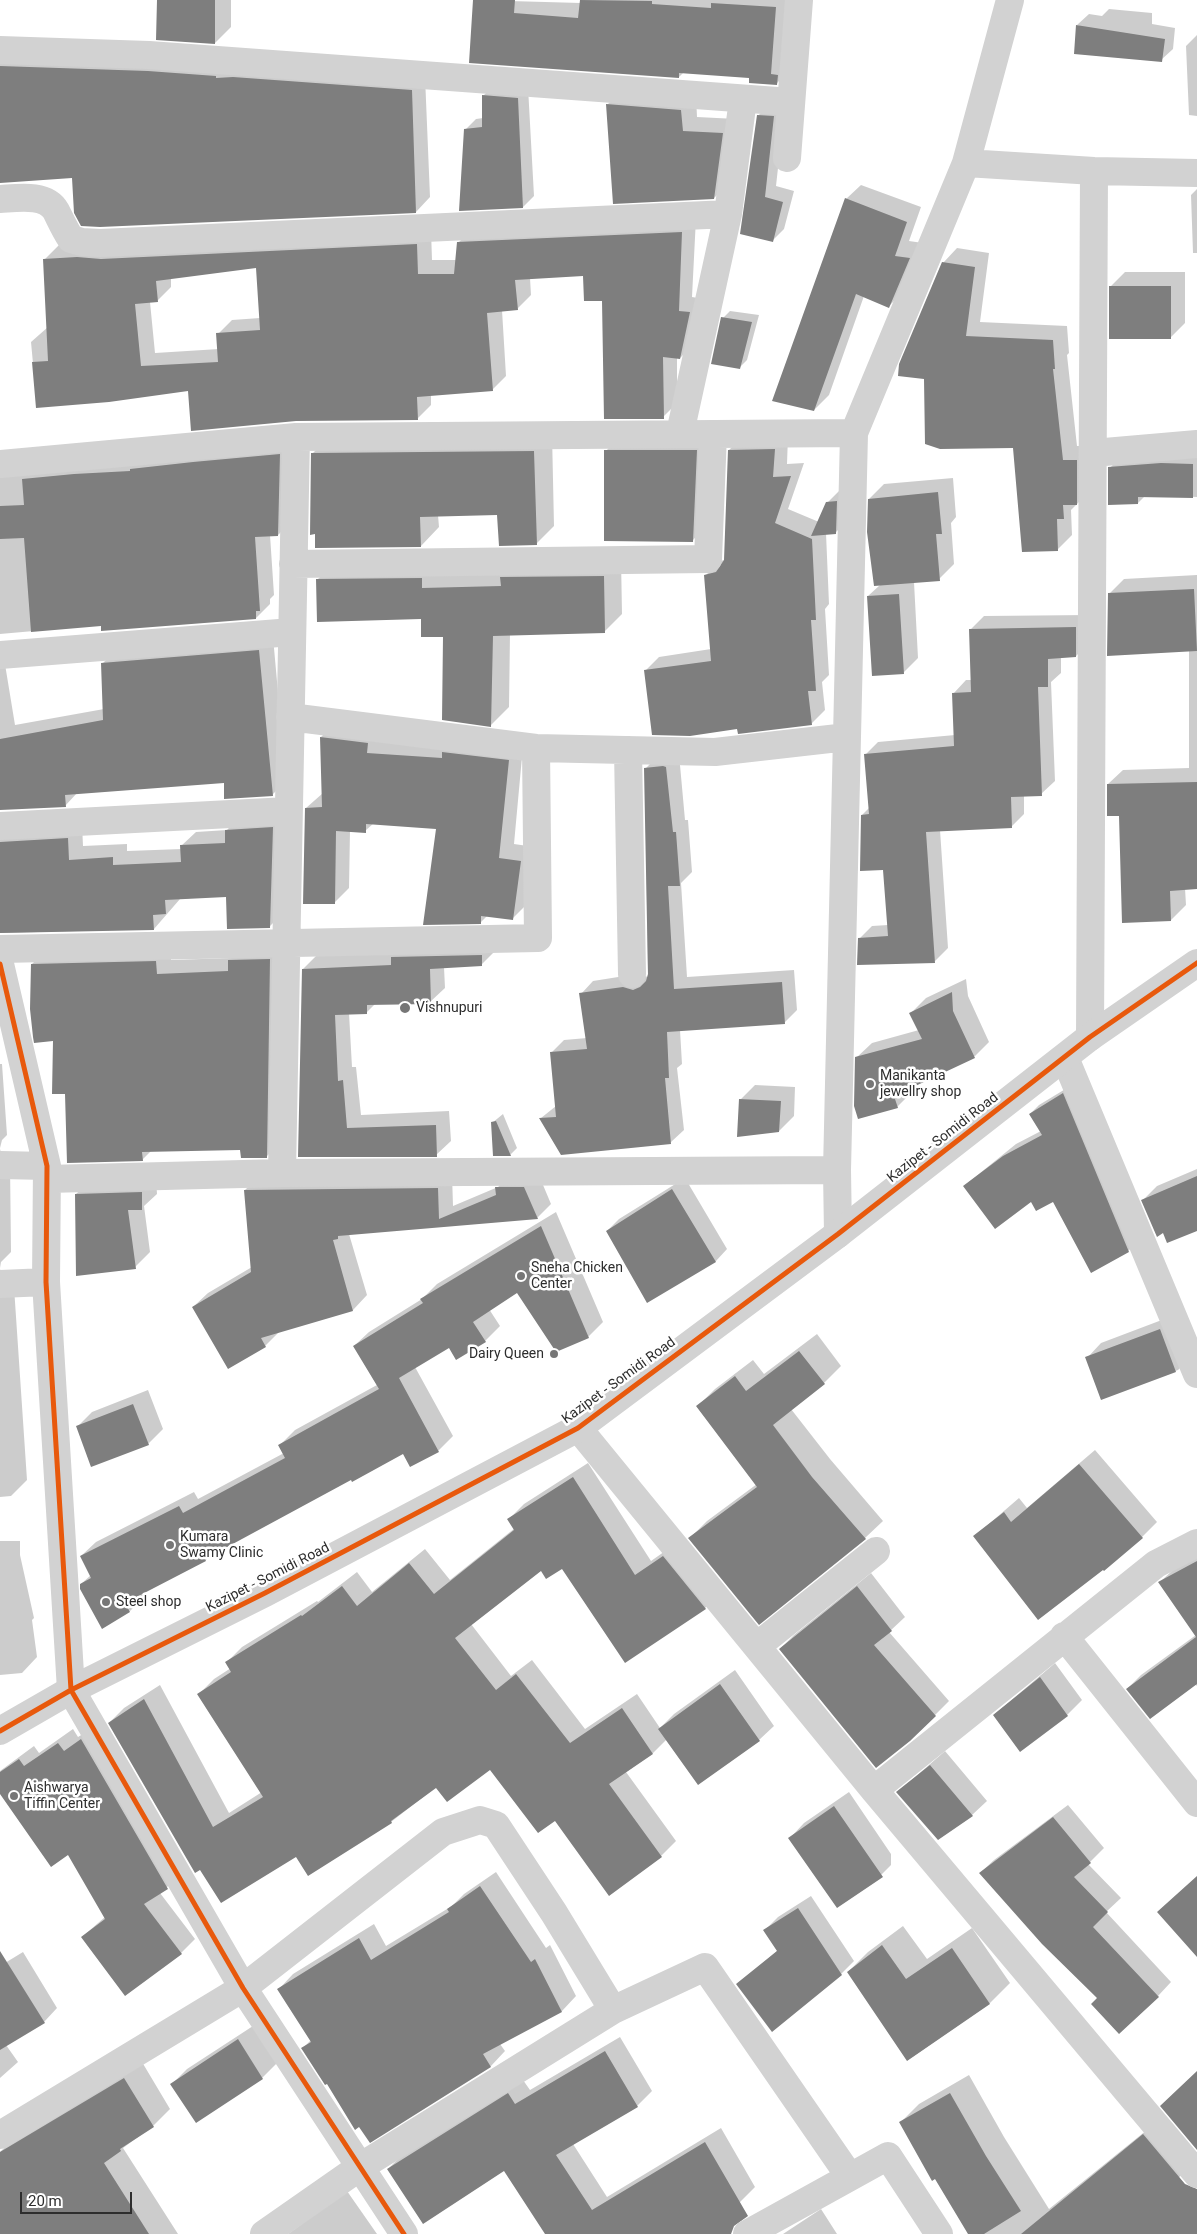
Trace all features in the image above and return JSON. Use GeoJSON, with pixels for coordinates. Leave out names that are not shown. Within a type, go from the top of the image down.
{"type":"FeatureCollection","features":[{"type":"Feature","properties":{"kind":"street"},"geometry":{"type":"LineString","coordinates":[[787,158],[799,0]]}},
{"type":"Feature","properties":{"kind":"street"},"geometry":{"type":"LineString","coordinates":[[838,1234],[837,1170],[854,433],[966,162],[1010,0]]}},
{"type":"Feature","properties":{"kind":"street"},"geometry":{"type":"LineString","coordinates":[[0,50],[149,55],[791,102]]}},
{"type":"Feature","properties":{"kind":"street"},"geometry":{"type":"LineString","coordinates":[[680,433],[728,214],[743,98]]}},
{"type":"Feature","properties":{"kind":"street"},"geometry":{"type":"LineString","coordinates":[[966,162],[1094,171],[1197,172]]}},
{"type":"Feature","properties":{"kind":"street"},"geometry":{"type":"LineString","coordinates":[[1090,1037],[1094,171]]}},
{"type":"Feature","properties":{"kind":"street"},"geometry":{"type":"LineString","coordinates":[[0,199],[43,200],[55,209],[71,239],[100,243],[728,214]]}},
{"type":"Feature","properties":{"kind":"street"},"geometry":{"type":"LineString","coordinates":[[0,464],[296,438],[680,433],[854,433]]}},
{"type":"Feature","properties":{"kind":"street"},"geometry":{"type":"LineString","coordinates":[[293,564],[708,559],[713,434]]}},
{"type":"Feature","properties":{"kind":"street"},"geometry":{"type":"LineString","coordinates":[[282,1174],[296,438]]}},
{"type":"Feature","properties":{"kind":"street"},"geometry":{"type":"LineString","coordinates":[[1093,453],[1197,444]]}},
{"type":"Feature","properties":{"kind":"street"},"geometry":{"type":"LineString","coordinates":[[0,655],[292,632]]}},
{"type":"Feature","properties":{"kind":"street"},"geometry":{"type":"LineString","coordinates":[[290,717],[536,748],[715,752],[848,737]]}},
{"type":"Feature","properties":{"kind":"street"},"geometry":{"type":"LineString","coordinates":[[0,949],[538,938],[536,748]]}},
{"type":"Feature","properties":{"kind":"street"},"geometry":{"type":"LineString","coordinates":[[628,750],[632,974]]}},
{"type":"Feature","properties":{"kind":"street"},"geometry":{"type":"LineString","coordinates":[[0,826],[288,811]]}},
{"type":"Feature","properties":{"kind":"street","name":"Kazipet - Somidi Road"},"geometry":{"type":"LineString","coordinates":[[0,1731],[71,1690],[265,1593],[578,1428],[838,1234],[1090,1037],[1197,962]]}},
{"type":"Feature","properties":{"kind":"street"},"geometry":{"type":"LineString","coordinates":[[0,964],[47,1172],[46,1282],[71,1690],[243,1988],[404,2234]]}},
{"type":"Feature","properties":{"kind":"street"},"geometry":{"type":"LineString","coordinates":[[1065,1058],[1197,1374]]}},
{"type":"Feature","properties":{"kind":"street"},"geometry":{"type":"LineString","coordinates":[[0,1165],[47,1172],[282,1174],[837,1170]]}},
{"type":"Feature","properties":{"kind":"street"},"geometry":{"type":"LineString","coordinates":[[0,1284],[46,1282]]}},
{"type":"Feature","properties":{"kind":"street"},"geometry":{"type":"LineString","coordinates":[[578,1428],[874,1790],[1197,2174]]}},
{"type":"Feature","properties":{"kind":"street"},"geometry":{"type":"LineString","coordinates":[[874,1790],[1156,1564],[1197,1543]]}},
{"type":"Feature","properties":{"kind":"street"},"geometry":{"type":"LineString","coordinates":[[757,1646],[876,1551]]}},
{"type":"Feature","properties":{"kind":"street"},"geometry":{"type":"LineString","coordinates":[[1064,1636],[1197,1803]]}},
{"type":"Feature","properties":{"kind":"street"},"geometry":{"type":"LineString","coordinates":[[0,2135],[243,1988],[443,1832],[480,1820],[496,1825],[554,1913],[613,2010]]}},
{"type":"Feature","properties":{"kind":"street"},"geometry":{"type":"LineString","coordinates":[[264,2234],[360,2167],[613,2010],[704,1967],[850,2177]]}},
{"type":"Feature","properties":{"kind":"street"},"geometry":{"type":"LineString","coordinates":[[748,2234],[888,2156],[939,2234]]}},
{"type":"Feature","properties":{"kind":"building"},"geometry":{"type":"Polygon","coordinates":[[[157,0],[215,0],[215,44],[156,40],[157,0]]]}},
{"type":"Feature","properties":{"kind":"building"},"geometry":{"type":"Polygon","coordinates":[[[473,0],[515,0],[514,13],[578,18],[580,0],[652,1],[652,4],[711,8],[711,3],[776,7],[771,74],[778,75],[777,85],[749,83],[749,78],[679,73],[679,78],[469,63],[473,0]]]}},
{"type":"Feature","properties":{"kind":"building"},"geometry":{"type":"Polygon","coordinates":[[[1076,25],[1165,39],[1162,62],[1074,54],[1076,25]]]}},
{"type":"Feature","properties":{"kind":"building"},"geometry":{"type":"Polygon","coordinates":[[[0,66],[148,71],[216,76],[216,78],[233,77],[412,90],[416,213],[100,227],[81,226],[74,213],[72,178],[0,183],[0,66]]]}},
{"type":"Feature","properties":{"kind":"building"},"geometry":{"type":"Polygon","coordinates":[[[482,95],[518,98],[523,208],[459,211],[464,129],[482,127],[482,95]]]}},
{"type":"Feature","properties":{"kind":"building"},"geometry":{"type":"Polygon","coordinates":[[[606,104],[681,110],[683,131],[723,133],[714,199],[613,204],[606,104]]]}},
{"type":"Feature","properties":{"kind":"building"},"geometry":{"type":"Polygon","coordinates":[[[757,115],[774,116],[765,197],[783,202],[773,242],[740,234],[757,115]]]}},
{"type":"Feature","properties":{"kind":"building"},"geometry":{"type":"Polygon","coordinates":[[[845,198],[907,222],[895,256],[910,258],[889,308],[856,294],[814,411],[772,401],[845,198]]]}},
{"type":"Feature","properties":{"kind":"building"},"geometry":{"type":"Polygon","coordinates":[[[682,232],[679,311],[690,312],[680,359],[663,357],[664,419],[604,419],[602,301],[584,301],[583,276],[515,280],[518,310],[487,313],[493,391],[417,397],[418,420],[296,421],[191,431],[188,391],[109,402],[36,408],[32,362],[48,361],[43,259],[77,257],[101,259],[417,244],[418,274],[454,274],[457,242],[682,232]],[[256,268],[156,281],[158,302],[135,304],[141,366],[218,362],[216,333],[260,330],[256,268]]]}},
{"type":"Feature","properties":{"kind":"building"},"geometry":{"type":"Polygon","coordinates":[[[942,262],[975,267],[966,336],[1053,340],[1055,369],[1053,369],[1063,460],[1077,460],[1077,505],[1063,505],[1064,519],[1057,519],[1058,551],[1022,552],[1013,448],[940,449],[925,444],[924,379],[898,376],[899,364],[942,262]]]}},
{"type":"Feature","properties":{"kind":"building"},"geometry":{"type":"Polygon","coordinates":[[[1109,286],[1171,286],[1171,339],[1109,339],[1109,286]]]}},
{"type":"Feature","properties":{"kind":"building"},"geometry":{"type":"Polygon","coordinates":[[[721,317],[752,322],[740,369],[711,364],[721,317]]]}},
{"type":"Feature","properties":{"kind":"building"},"geometry":{"type":"Polygon","coordinates":[[[775,449],[773,477],[791,476],[775,523],[812,539],[816,620],[811,620],[816,691],[808,691],[812,725],[738,734],[737,729],[690,736],[652,735],[644,670],[711,661],[704,575],[716,572],[724,560],[728,450],[775,449]]]}},
{"type":"Feature","properties":{"kind":"building"},"geometry":{"type":"Polygon","coordinates":[[[604,450],[697,450],[693,542],[604,541],[604,450]]]}},
{"type":"Feature","properties":{"kind":"building"},"geometry":{"type":"Polygon","coordinates":[[[534,451],[537,545],[499,546],[497,515],[420,517],[421,547],[315,548],[315,534],[310,535],[311,453],[534,451]]]}},
{"type":"Feature","properties":{"kind":"building"},"geometry":{"type":"Polygon","coordinates":[[[280,454],[278,536],[255,537],[260,611],[256,611],[256,619],[101,631],[101,626],[31,632],[24,538],[0,539],[0,506],[24,505],[22,479],[130,471],[130,469],[280,454]]]}},
{"type":"Feature","properties":{"kind":"building"},"geometry":{"type":"Polygon","coordinates":[[[1161,463],[1193,464],[1193,498],[1138,497],[1138,504],[1108,505],[1108,467],[1161,463]]]}},
{"type":"Feature","properties":{"kind":"building"},"geometry":{"type":"Polygon","coordinates":[[[938,492],[942,534],[936,534],[940,581],[874,586],[867,532],[868,499],[938,492]]]}},
{"type":"Feature","properties":{"kind":"building"},"geometry":{"type":"Polygon","coordinates":[[[837,501],[836,534],[811,536],[826,502],[837,501]]]}},
{"type":"Feature","properties":{"kind":"building"},"geometry":{"type":"Polygon","coordinates":[[[604,576],[605,633],[493,636],[491,727],[442,720],[443,637],[421,637],[421,619],[317,622],[316,579],[422,578],[422,588],[501,586],[500,577],[604,576]]]}},
{"type":"Feature","properties":{"kind":"building"},"geometry":{"type":"Polygon","coordinates":[[[1194,589],[1197,651],[1107,656],[1108,593],[1194,589]]]}},
{"type":"Feature","properties":{"kind":"building"},"geometry":{"type":"Polygon","coordinates":[[[899,594],[904,674],[872,676],[867,596],[899,594]]]}},
{"type":"Feature","properties":{"kind":"building"},"geometry":{"type":"Polygon","coordinates":[[[1076,627],[1076,657],[1048,659],[1048,687],[1038,687],[1042,796],[1011,797],[1012,828],[926,832],[935,963],[857,965],[858,938],[888,936],[883,870],[860,871],[861,815],[869,814],[864,754],[954,746],[952,693],[971,692],[969,629],[1076,627]]]}},
{"type":"Feature","properties":{"kind":"building"},"geometry":{"type":"Polygon","coordinates":[[[259,650],[273,796],[224,799],[224,783],[65,795],[66,807],[0,810],[0,739],[103,720],[101,663],[259,650]]]}},
{"type":"Feature","properties":{"kind":"building"},"geometry":{"type":"Polygon","coordinates":[[[320,737],[368,743],[367,753],[442,758],[442,752],[509,760],[499,858],[521,861],[513,920],[481,916],[481,924],[423,925],[436,829],[366,824],[366,833],[336,831],[335,904],[303,904],[305,808],[322,807],[320,737]]]}},
{"type":"Feature","properties":{"kind":"building"},"geometry":{"type":"Polygon","coordinates":[[[666,767],[673,832],[676,832],[680,886],[668,886],[674,989],[782,982],[785,1024],[667,1032],[669,1078],[665,1078],[671,1144],[561,1155],[539,1118],[556,1117],[550,1052],[587,1049],[579,993],[623,987],[633,990],[640,987],[646,981],[648,974],[644,768],[666,767]]]}},
{"type":"Feature","properties":{"kind":"building"},"geometry":{"type":"Polygon","coordinates":[[[1197,782],[1197,889],[1170,891],[1171,921],[1122,923],[1119,816],[1107,816],[1107,784],[1197,782]]]}},
{"type":"Feature","properties":{"kind":"building"},"geometry":{"type":"Polygon","coordinates":[[[273,827],[270,928],[227,929],[226,897],[165,900],[166,914],[153,915],[154,930],[0,933],[0,842],[68,838],[69,860],[113,857],[113,865],[181,862],[180,845],[225,843],[225,830],[273,827]]]}},
{"type":"Feature","properties":{"kind":"building"},"geometry":{"type":"Polygon","coordinates":[[[482,955],[482,966],[430,969],[431,1004],[367,1005],[367,1014],[335,1015],[338,1081],[343,1080],[347,1128],[436,1125],[437,1157],[298,1157],[302,969],[391,965],[391,957],[482,955]]]}},
{"type":"Feature","properties":{"kind":"building"},"geometry":{"type":"Polygon","coordinates":[[[270,959],[267,1158],[241,1158],[240,1150],[142,1152],[143,1161],[67,1163],[65,1094],[52,1094],[53,1041],[34,1043],[30,1009],[31,964],[156,961],[157,974],[228,971],[228,960],[270,959]]]}},
{"type":"Feature","properties":{"kind":"building"},"geometry":{"type":"Polygon","coordinates":[[[952,992],[953,1011],[975,1058],[894,1096],[898,1108],[858,1119],[854,1106],[855,1057],[922,1039],[909,1013],[952,992]]]}},
{"type":"Feature","properties":{"kind":"building"},"geometry":{"type":"Polygon","coordinates":[[[1063,1093],[1129,1252],[1091,1273],[1053,1202],[1036,1211],[1031,1202],[995,1229],[963,1186],[1003,1156],[1042,1135],[1029,1114],[1063,1093]]]}},
{"type":"Feature","properties":{"kind":"building"},"geometry":{"type":"Polygon","coordinates":[[[739,1099],[781,1101],[779,1132],[737,1137],[739,1099]]]}},
{"type":"Feature","properties":{"kind":"building"},"geometry":{"type":"Polygon","coordinates":[[[496,1121],[511,1156],[493,1156],[491,1122],[496,1121]]]}},
{"type":"Feature","properties":{"kind":"building"},"geometry":{"type":"Polygon","coordinates":[[[1197,1176],[1197,1231],[1167,1243],[1163,1233],[1157,1237],[1141,1200],[1197,1176]]]}},
{"type":"Feature","properties":{"kind":"building"},"geometry":{"type":"Polygon","coordinates":[[[495,1187],[524,1187],[538,1219],[338,1236],[338,1239],[333,1240],[353,1311],[261,1338],[266,1347],[228,1369],[192,1307],[251,1272],[244,1190],[438,1188],[439,1219],[496,1195],[495,1187]]]}},
{"type":"Feature","properties":{"kind":"building"},"geometry":{"type":"Polygon","coordinates":[[[672,1189],[716,1262],[647,1303],[606,1231],[672,1189]]]}},
{"type":"Feature","properties":{"kind":"building"},"geometry":{"type":"Polygon","coordinates":[[[142,1192],[142,1210],[128,1210],[136,1269],[76,1276],[75,1194],[142,1192]]]}},
{"type":"Feature","properties":{"kind":"building"},"geometry":{"type":"Polygon","coordinates":[[[541,1226],[589,1338],[556,1352],[517,1293],[473,1322],[486,1342],[456,1360],[449,1348],[399,1378],[439,1452],[410,1467],[403,1454],[352,1482],[351,1480],[205,1559],[206,1561],[125,1603],[130,1612],[102,1629],[80,1589],[80,1584],[91,1578],[80,1556],[179,1506],[183,1513],[285,1458],[278,1445],[379,1389],[353,1346],[423,1303],[420,1299],[541,1226]]]}},
{"type":"Feature","properties":{"kind":"building"},"geometry":{"type":"Polygon","coordinates":[[[1160,1329],[1176,1372],[1101,1400],[1085,1357],[1160,1329]]]}},
{"type":"Feature","properties":{"kind":"building"},"geometry":{"type":"Polygon","coordinates":[[[799,1351],[825,1384],[773,1425],[812,1477],[866,1539],[759,1625],[688,1538],[757,1487],[696,1406],[735,1376],[746,1391],[799,1351]]]}},
{"type":"Feature","properties":{"kind":"building"},"geometry":{"type":"Polygon","coordinates":[[[133,1404],[149,1445],[91,1467],[76,1426],[133,1404]]]}},
{"type":"Feature","properties":{"kind":"building"},"geometry":{"type":"Polygon","coordinates":[[[1079,1464],[1143,1538],[1104,1571],[1038,1620],[973,1536],[1004,1512],[1011,1522],[1079,1464]]]}},
{"type":"Feature","properties":{"kind":"building"},"geometry":{"type":"Polygon","coordinates":[[[573,1477],[635,1575],[663,1556],[706,1609],[625,1663],[562,1569],[546,1579],[541,1571],[455,1638],[496,1690],[516,1674],[570,1743],[622,1708],[653,1754],[609,1784],[662,1857],[609,1896],[555,1821],[538,1833],[490,1770],[447,1802],[436,1788],[391,1821],[392,1823],[308,1876],[296,1857],[221,1903],[200,1870],[195,1873],[108,1723],[144,1699],[213,1827],[263,1797],[197,1694],[231,1672],[225,1662],[302,1616],[342,1586],[357,1606],[409,1563],[434,1594],[514,1530],[507,1519],[573,1477]]]}},
{"type":"Feature","properties":{"kind":"building"},"geometry":{"type":"Polygon","coordinates":[[[1197,1561],[1197,1684],[1150,1719],[1126,1689],[1196,1637],[1158,1582],[1197,1561]]]}},
{"type":"Feature","properties":{"kind":"building"},"geometry":{"type":"Polygon","coordinates":[[[857,1586],[892,1631],[874,1645],[936,1716],[910,1741],[876,1768],[779,1649],[857,1586]]]}},
{"type":"Feature","properties":{"kind":"building"},"geometry":{"type":"Polygon","coordinates":[[[1040,1677],[1068,1716],[1020,1752],[993,1715],[1040,1677]]]}},
{"type":"Feature","properties":{"kind":"building"},"geometry":{"type":"Polygon","coordinates":[[[720,1684],[760,1741],[698,1785],[658,1729],[720,1684]]]}},
{"type":"Feature","properties":{"kind":"building"},"geometry":{"type":"Polygon","coordinates":[[[81,1739],[168,1889],[144,1904],[182,1954],[125,1996],[81,1937],[105,1919],[68,1855],[51,1867],[0,1794],[0,1772],[19,1759],[24,1766],[58,1743],[64,1751],[81,1739]]]}},
{"type":"Feature","properties":{"kind":"building"},"geometry":{"type":"Polygon","coordinates":[[[930,1765],[973,1816],[938,1840],[896,1792],[930,1765]]]}},
{"type":"Feature","properties":{"kind":"building"},"geometry":{"type":"Polygon","coordinates":[[[834,1806],[883,1877],[837,1908],[788,1838],[834,1806]]]}},
{"type":"Feature","properties":{"kind":"building"},"geometry":{"type":"Polygon","coordinates":[[[1053,1817],[1091,1863],[1074,1877],[1108,1912],[1093,1927],[1159,1997],[1119,2034],[1091,2004],[1097,1998],[1042,1944],[979,1873],[1053,1817]]]}},
{"type":"Feature","properties":{"kind":"building"},"geometry":{"type":"Polygon","coordinates":[[[1197,1876],[1197,1957],[1157,1912],[1197,1876]]]}},
{"type":"Feature","properties":{"kind":"building"},"geometry":{"type":"Polygon","coordinates":[[[480,1886],[531,1962],[535,1959],[562,2012],[483,2054],[491,2067],[370,2143],[359,2127],[355,2130],[327,2084],[325,2085],[301,2048],[311,2042],[277,1989],[359,1938],[371,1960],[449,1912],[447,1909],[480,1886]]]}},
{"type":"Feature","properties":{"kind":"building"},"geometry":{"type":"Polygon","coordinates":[[[798,1908],[842,1975],[772,2032],[736,1984],[777,1951],[763,1930],[798,1908]]]}},
{"type":"Feature","properties":{"kind":"building"},"geometry":{"type":"Polygon","coordinates":[[[882,1945],[906,1979],[952,1948],[990,2004],[907,2061],[847,1972],[882,1945]]]}},
{"type":"Feature","properties":{"kind":"building"},"geometry":{"type":"Polygon","coordinates":[[[0,1951],[45,2023],[0,2050],[0,1951]]]}},
{"type":"Feature","properties":{"kind":"building"},"geometry":{"type":"Polygon","coordinates":[[[238,2039],[263,2079],[196,2123],[170,2084],[238,2039]]]}},
{"type":"Feature","properties":{"kind":"building"},"geometry":{"type":"Polygon","coordinates":[[[605,2051],[638,2107],[556,2155],[592,2210],[705,2142],[748,2216],[734,2226],[731,2234],[545,2234],[504,2171],[423,2224],[387,2169],[508,2093],[515,2104],[605,2051]]]}},
{"type":"Feature","properties":{"kind":"building"},"geometry":{"type":"Polygon","coordinates":[[[1197,2071],[1197,2150],[1160,2106],[1197,2071]]]}},
{"type":"Feature","properties":{"kind":"building"},"geometry":{"type":"Polygon","coordinates":[[[124,2078],[154,2127],[120,2149],[121,2151],[104,2163],[149,2234],[0,2234],[0,2152],[124,2078]]]}},
{"type":"Feature","properties":{"kind":"building"},"geometry":{"type":"Polygon","coordinates":[[[950,2093],[986,2156],[1021,2211],[984,2234],[968,2234],[935,2179],[932,2181],[899,2122],[950,2093]]]}},
{"type":"Feature","properties":{"kind":"building"},"geometry":{"type":"Polygon","coordinates":[[[1143,2134],[1185,2184],[1197,2189],[1197,2234],[1021,2234],[1143,2134]]]}},
{"type":"Feature","properties":{"kind":"cycle path"},"geometry":{"type":"LineString","coordinates":[[0,1731],[71,1690],[265,1593],[578,1428],[838,1234],[1090,1037],[1197,963]]}},
{"type":"Feature","properties":{"kind":"cycle path"},"geometry":{"type":"LineString","coordinates":[[0,964],[47,1166],[46,1282],[71,1690],[243,1988],[404,2234]]}},
{"type":"Feature","properties":{"kind":"place","name":"Vishnupuri"},"geometry":{"type":"Point","coordinates":[405,1008]}},
{"type":"Feature","properties":{"kind":"place","name":"Manikanta jewellry shop"},"geometry":{"type":"Point","coordinates":[870,1084]}},
{"type":"Feature","properties":{"kind":"place","name":"Sneha Chicken Center"},"geometry":{"type":"Point","coordinates":[521,1276]}},
{"type":"Feature","properties":{"kind":"place","name":"Dairy Queen"},"geometry":{"type":"Point","coordinates":[554,1354]}},
{"type":"Feature","properties":{"kind":"place","name":"Kumara Swamy Clinic"},"geometry":{"type":"Point","coordinates":[170,1545]}},
{"type":"Feature","properties":{"kind":"place","name":"Steel shop"},"geometry":{"type":"Point","coordinates":[106,1602]}},
{"type":"Feature","properties":{"kind":"place","name":"Aishwarya Tiffin Center"},"geometry":{"type":"Point","coordinates":[14,1796]}}]}
